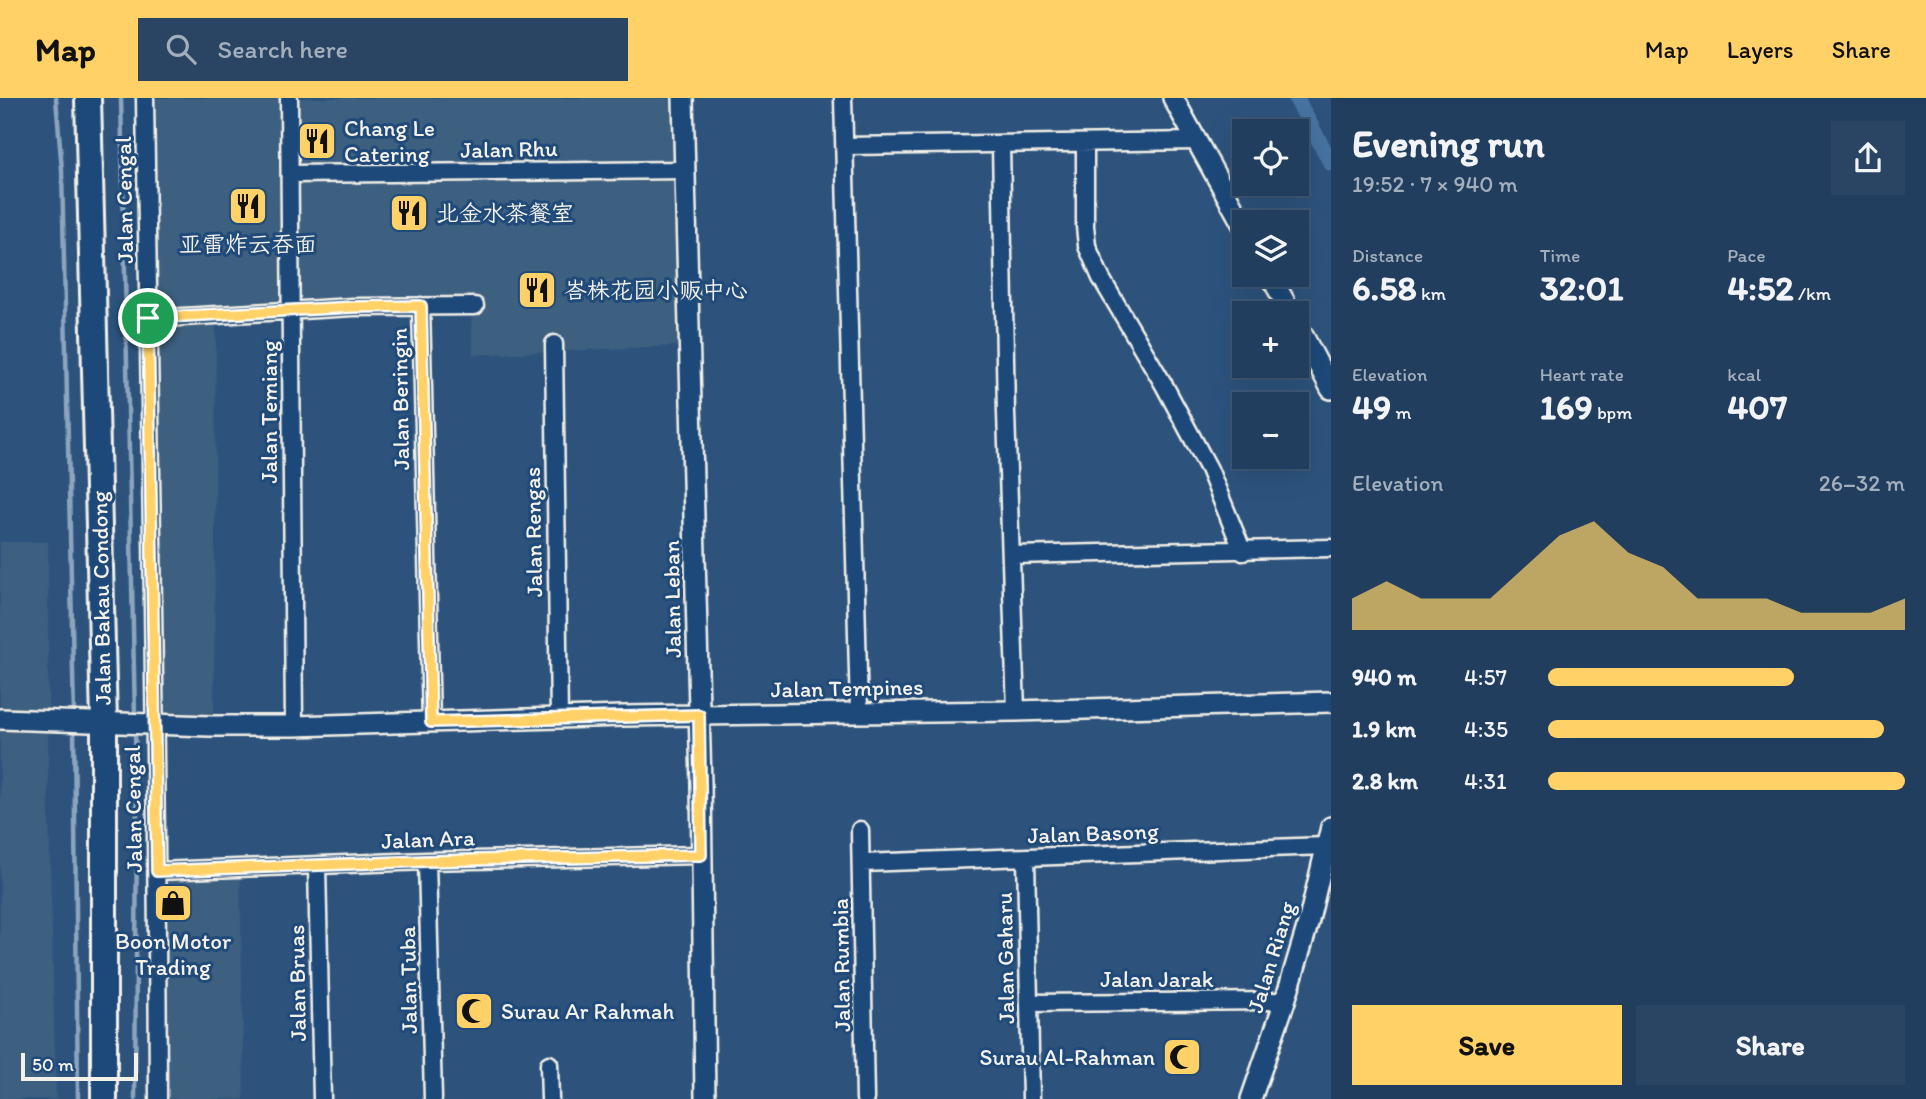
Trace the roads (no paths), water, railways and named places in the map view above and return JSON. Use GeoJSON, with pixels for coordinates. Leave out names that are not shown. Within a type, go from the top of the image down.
{"type":"FeatureCollection","features":[{"type":"Feature","properties":{"kind":"main road","name":"Jalan Bakau Condong"},"geometry":{"type":"LineString","coordinates":[[88,98],[113,722],[104,1099]]}},
{"type":"Feature","properties":{"kind":"street","name":"Jalan Cengal"},"geometry":{"type":"LineString","coordinates":[[145,98],[148,723],[157,871],[158,1099]]}},
{"type":"Feature","properties":{"kind":"street","name":"Jalan Temiang"},"geometry":{"type":"LineString","coordinates":[[289,98],[294,726]]}},
{"type":"Feature","properties":{"kind":"street","name":"Jalan Leban"},"geometry":{"type":"LineString","coordinates":[[683,98],[699,715],[705,1099]]}},
{"type":"Feature","properties":{"kind":"street"},"geometry":{"type":"LineString","coordinates":[[843,98],[859,711]]}},
{"type":"Feature","properties":{"kind":"street"},"geometry":{"type":"LineString","coordinates":[[1173,98],[1234,210]]}},
{"type":"Feature","properties":{"kind":"street"},"geometry":{"type":"LineString","coordinates":[[846,145],[1197,141]]}},
{"type":"Feature","properties":{"kind":"street"},"geometry":{"type":"LineString","coordinates":[[1085,143],[1084,226],[1087,246],[1101,278],[1209,468],[1243,552]]}},
{"type":"Feature","properties":{"kind":"street"},"geometry":{"type":"LineString","coordinates":[[1001,144],[1016,711]]}},
{"type":"Feature","properties":{"kind":"street","name":"Jalan Rhu"},"geometry":{"type":"LineString","coordinates":[[291,174],[685,170]]}},
{"type":"Feature","properties":{"kind":"street","name":"Jalan Beringin"},"geometry":{"type":"LineString","coordinates":[[148,318],[421,306],[431,722]]}},
{"type":"Feature","properties":{"kind":"street"},"geometry":{"type":"LineString","coordinates":[[421,306],[475,306]]}},
{"type":"Feature","properties":{"kind":"street","name":"Jalan Rengas"},"geometry":{"type":"LineString","coordinates":[[554,344],[559,719]]}},
{"type":"Feature","properties":{"kind":"street"},"geometry":{"type":"LineString","coordinates":[[1309,347],[1331,389]]}},
{"type":"Feature","properties":{"kind":"street"},"geometry":{"type":"LineString","coordinates":[[1012,555],[1331,548]]}},
{"type":"Feature","properties":{"kind":"street","name":"Jalan Tempines"},"geometry":{"type":"LineString","coordinates":[[0,719],[294,726],[1331,702]]}},
{"type":"Feature","properties":{"kind":"street","name":"Jalan Rumbia"},"geometry":{"type":"LineString","coordinates":[[860,830],[865,1099]]}},
{"type":"Feature","properties":{"kind":"street","name":"Jalan Basong"},"geometry":{"type":"LineString","coordinates":[[862,863],[1026,858],[1328,837]]}},
{"type":"Feature","properties":{"kind":"street","name":"Jalan Riang"},"geometry":{"type":"LineString","coordinates":[[1251,1099],[1285,1002],[1308,924],[1328,837]]}},
{"type":"Feature","properties":{"kind":"street","name":"Jalan Ara"},"geometry":{"type":"LineString","coordinates":[[157,871],[701,855]]}},
{"type":"Feature","properties":{"kind":"street","name":"Jalan Gaharu"},"geometry":{"type":"LineString","coordinates":[[1026,858],[1031,1099]]}},
{"type":"Feature","properties":{"kind":"street","name":"Jalan Tuba"},"geometry":{"type":"LineString","coordinates":[[427,861],[433,1099]]}},
{"type":"Feature","properties":{"kind":"street","name":"Jalan Bruas"},"geometry":{"type":"LineString","coordinates":[[317,866],[322,1099]]}},
{"type":"Feature","properties":{"kind":"street","name":"Jalan Jarak"},"geometry":{"type":"LineString","coordinates":[[1029,1003],[1285,1002]]}},
{"type":"Feature","properties":{"kind":"street"},"geometry":{"type":"LineString","coordinates":[[549,1065],[550,1099]]}},
{"type":"Feature","properties":{"kind":"waterway"},"geometry":{"type":"LineString","coordinates":[[56,98],[62,170],[74,716]]}},
{"type":"Feature","properties":{"kind":"waterway"},"geometry":{"type":"LineString","coordinates":[[121,98],[135,717]]}},
{"type":"Feature","properties":{"kind":"waterway"},"geometry":{"type":"LineString","coordinates":[[1296,98],[1331,163]]}},
{"type":"Feature","properties":{"kind":"waterway"},"geometry":{"type":"LineString","coordinates":[[74,725],[78,1099]]}},
{"type":"Feature","properties":{"kind":"waterway"},"geometry":{"type":"LineString","coordinates":[[135,729],[135,1099]]}},
{"type":"Feature","properties":{"kind":"place","name":"Chang Le Catering"},"geometry":{"type":"Point","coordinates":[317,141]}},
{"type":"Feature","properties":{"kind":"place","name":"亚雷炸云吞面"},"geometry":{"type":"Point","coordinates":[248,206]}},
{"type":"Feature","properties":{"kind":"place","name":"北金水茶餐室"},"geometry":{"type":"Point","coordinates":[409,213]}},
{"type":"Feature","properties":{"kind":"place","name":"峇株花园小贩中心"},"geometry":{"type":"Point","coordinates":[537,290]}},
{"type":"Feature","properties":{"kind":"place","name":"Boon Motor Trading"},"geometry":{"type":"Point","coordinates":[173,903]}},
{"type":"Feature","properties":{"kind":"place","name":"Surau Ar Rahmah"},"geometry":{"type":"Point","coordinates":[474,1011]}},
{"type":"Feature","properties":{"kind":"place","name":"Surau Al-Rahman"},"geometry":{"type":"Point","coordinates":[1182,1057]}}]}
